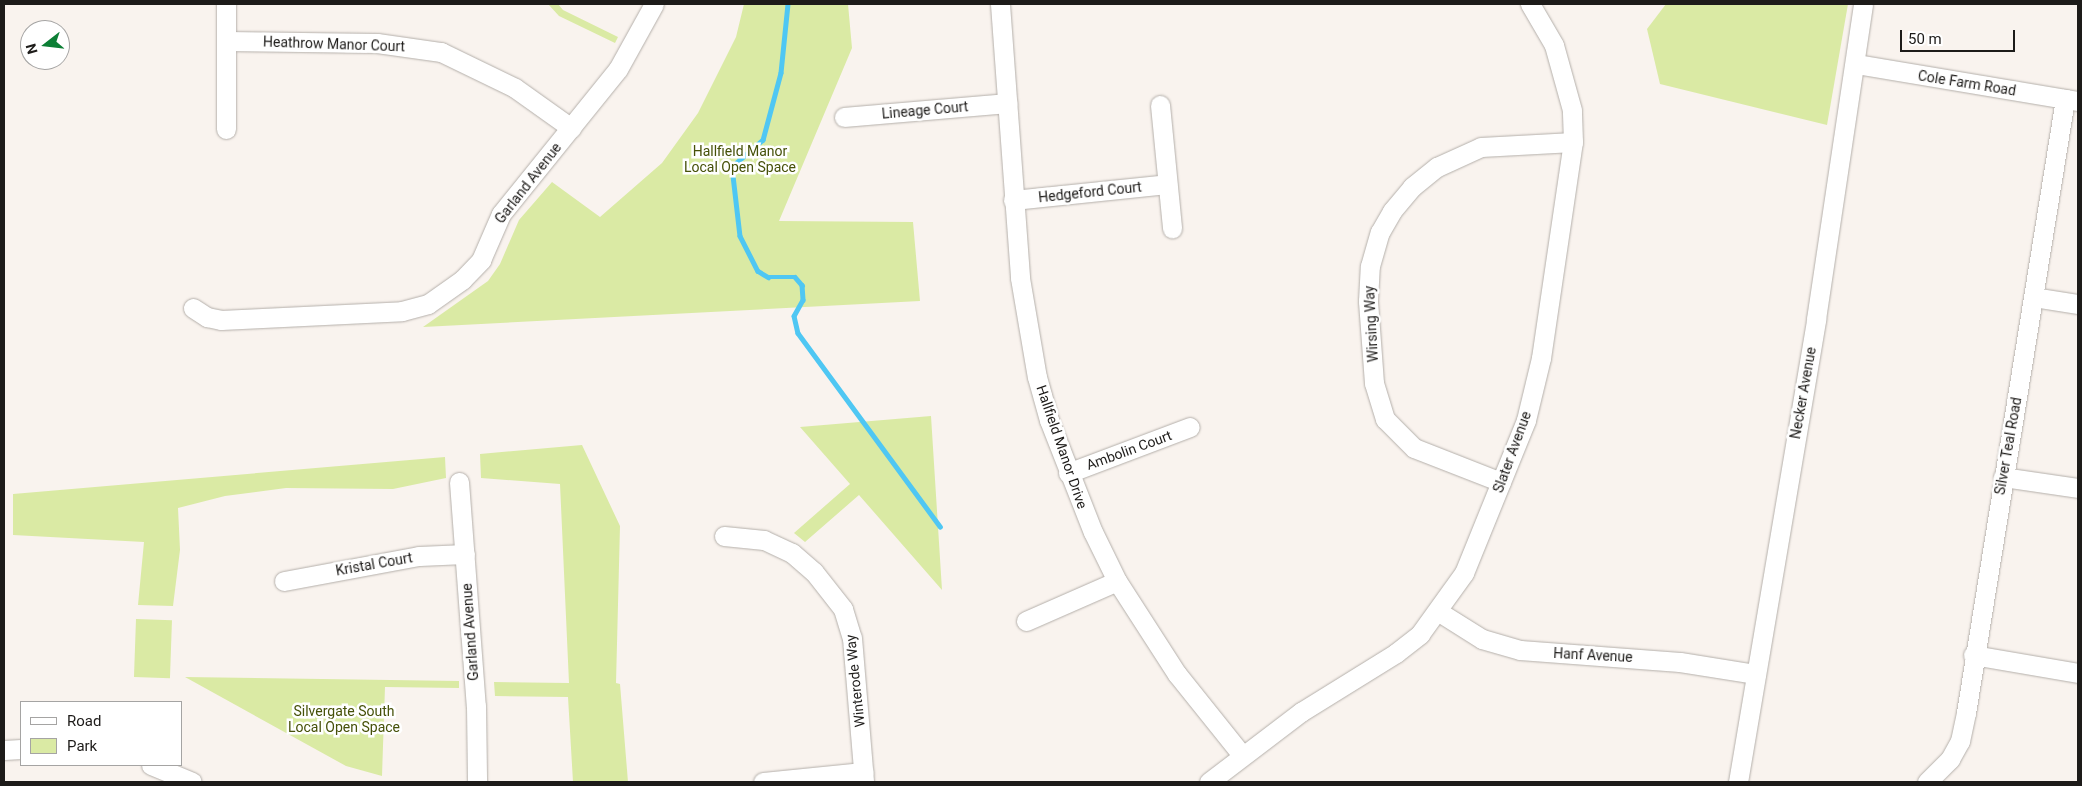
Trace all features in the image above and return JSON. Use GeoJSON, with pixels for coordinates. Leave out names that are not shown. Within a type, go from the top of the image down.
{"type":"FeatureCollection","features":[{"type":"Feature","properties":{"kind":"street"},"geometry":{"type":"LineString","coordinates":[[226,4],[226,129]]}},
{"type":"Feature","properties":{"kind":"street","name":"Garland Avenue"},"geometry":{"type":"LineString","coordinates":[[193,308],[208,317],[221,320],[402,311],[428,304],[473,270],[481,260],[501,214],[618,69],[654,4]]}},
{"type":"Feature","properties":{"kind":"street","name":"Hallfield Manor Drive"},"geometry":{"type":"LineString","coordinates":[[1000,4],[1013,200],[1028,334],[1049,420],[1068,473],[1117,581],[1177,674],[1242,755]]}},
{"type":"Feature","properties":{"kind":"street","name":"Slater Avenue"},"geometry":{"type":"LineString","coordinates":[[1209,782],[1242,755],[1301,712],[1396,653],[1420,634],[1439,612],[1464,573],[1526,420],[1540,358],[1573,142],[1572,110],[1557,54],[1530,4]]}},
{"type":"Feature","properties":{"kind":"street","name":"Necker Avenue"},"geometry":{"type":"LineString","coordinates":[[1738,782],[1856,64],[1863,4]]}},
{"type":"Feature","properties":{"kind":"street","name":"Heathrow Manor Court"},"geometry":{"type":"LineString","coordinates":[[226,41],[377,43],[441,52],[515,88],[571,128]]}},
{"type":"Feature","properties":{"kind":"street","name":"Cole Farm Road"},"geometry":{"type":"LineString","coordinates":[[1856,64],[2072,100]]}},
{"type":"Feature","properties":{"kind":"street","name":"Silver Teal Road"},"geometry":{"type":"LineString","coordinates":[[1927,782],[1950,759],[1960,741],[2034,297],[2072,100]]}},
{"type":"Feature","properties":{"kind":"street","name":"Lineage Court"},"geometry":{"type":"LineString","coordinates":[[844,118],[1007,103]]}},
{"type":"Feature","properties":{"kind":"street"},"geometry":{"type":"LineString","coordinates":[[1160,106],[1172,228]]}},
{"type":"Feature","properties":{"kind":"street","name":"Wirsing Way"},"geometry":{"type":"LineString","coordinates":[[1501,482],[1414,448],[1385,419],[1374,383],[1368,301],[1370,266],[1380,232],[1392,211],[1412,187],[1437,167],[1481,147],[1573,142]]}},
{"type":"Feature","properties":{"kind":"street","name":"Hedgeford Court"},"geometry":{"type":"LineString","coordinates":[[1013,200],[1167,184]]}},
{"type":"Feature","properties":{"kind":"street"},"geometry":{"type":"LineString","coordinates":[[2034,297],[2078,304]]}},
{"type":"Feature","properties":{"kind":"street","name":"Ambolin Court"},"geometry":{"type":"LineString","coordinates":[[1068,473],[1190,427]]}},
{"type":"Feature","properties":{"kind":"street"},"geometry":{"type":"LineString","coordinates":[[2003,477],[2078,488]]}},
{"type":"Feature","properties":{"kind":"street","name":"Garland Avenue"},"geometry":{"type":"LineString","coordinates":[[459,482],[476,706],[477,782]]}},
{"type":"Feature","properties":{"kind":"street","name":"Winterode Way"},"geometry":{"type":"LineString","coordinates":[[724,536],[764,540],[786,550],[814,572],[843,609],[852,638],[864,777]]}},
{"type":"Feature","properties":{"kind":"street","name":"Kristal Court"},"geometry":{"type":"LineString","coordinates":[[284,581],[419,556],[465,554]]}},
{"type":"Feature","properties":{"kind":"street"},"geometry":{"type":"LineString","coordinates":[[1026,621],[1117,581]]}},
{"type":"Feature","properties":{"kind":"street","name":"Hanf Avenue"},"geometry":{"type":"LineString","coordinates":[[1439,612],[1482,639],[1520,650],[1671,661],[1756,674]]}},
{"type":"Feature","properties":{"kind":"street"},"geometry":{"type":"LineString","coordinates":[[1973,655],[2078,673]]}},
{"type":"Feature","properties":{"kind":"street"},"geometry":{"type":"LineString","coordinates":[[4,750],[20,748]]}},
{"type":"Feature","properties":{"kind":"street"},"geometry":{"type":"LineString","coordinates":[[153,766],[192,782]]}},
{"type":"Feature","properties":{"kind":"street"},"geometry":{"type":"LineString","coordinates":[[763,782],[864,777]]}},
{"type":"Feature","properties":{"kind":"green space"},"geometry":{"type":"Polygon","coordinates":[[[548,4],[558,4],[563,10],[618,37],[615,43],[559,16],[548,4]]]}},
{"type":"Feature","properties":{"kind":"green space","name":"Hallfield Manor Local Open Space"},"geometry":{"type":"Polygon","coordinates":[[[744,4],[848,4],[852,48],[779,221],[913,222],[920,301],[423,327],[488,281],[500,264],[519,220],[552,182],[600,217],[662,163],[698,113],[736,37],[744,4]]]}},
{"type":"Feature","properties":{"kind":"green space"},"geometry":{"type":"Polygon","coordinates":[[[1666,4],[1848,4],[1827,125],[1660,84],[1647,29],[1666,4]]]}},
{"type":"Feature","properties":{"kind":"green space"},"geometry":{"type":"Polygon","coordinates":[[[931,416],[942,590],[859,495],[805,542],[794,533],[850,484],[800,427],[931,416]]]}},
{"type":"Feature","properties":{"kind":"green space"},"geometry":{"type":"Polygon","coordinates":[[[582,445],[620,526],[616,683],[620,684],[628,782],[573,782],[568,697],[495,696],[494,682],[569,683],[560,484],[481,478],[480,454],[582,445]]]}},
{"type":"Feature","properties":{"kind":"green space"},"geometry":{"type":"Polygon","coordinates":[[[445,457],[446,478],[393,489],[286,488],[225,496],[178,508],[180,550],[173,606],[138,605],[144,542],[13,535],[13,494],[445,457]]]}},
{"type":"Feature","properties":{"kind":"green space"},"geometry":{"type":"Polygon","coordinates":[[[136,619],[172,620],[170,678],[134,677],[136,619]]]}},
{"type":"Feature","properties":{"kind":"green space","name":"Silvergate South Local Open Space"},"geometry":{"type":"Polygon","coordinates":[[[185,677],[459,681],[459,688],[385,687],[382,776],[346,766],[185,677]]]}},
{"type":"Feature","properties":{"kind":"waterway"},"geometry":{"type":"LineString","coordinates":[[788,4],[781,73],[763,140],[732,167],[740,236],[758,271],[768,277],[795,277],[802,285],[803,300],[794,316],[798,333],[940,526]]}}]}
